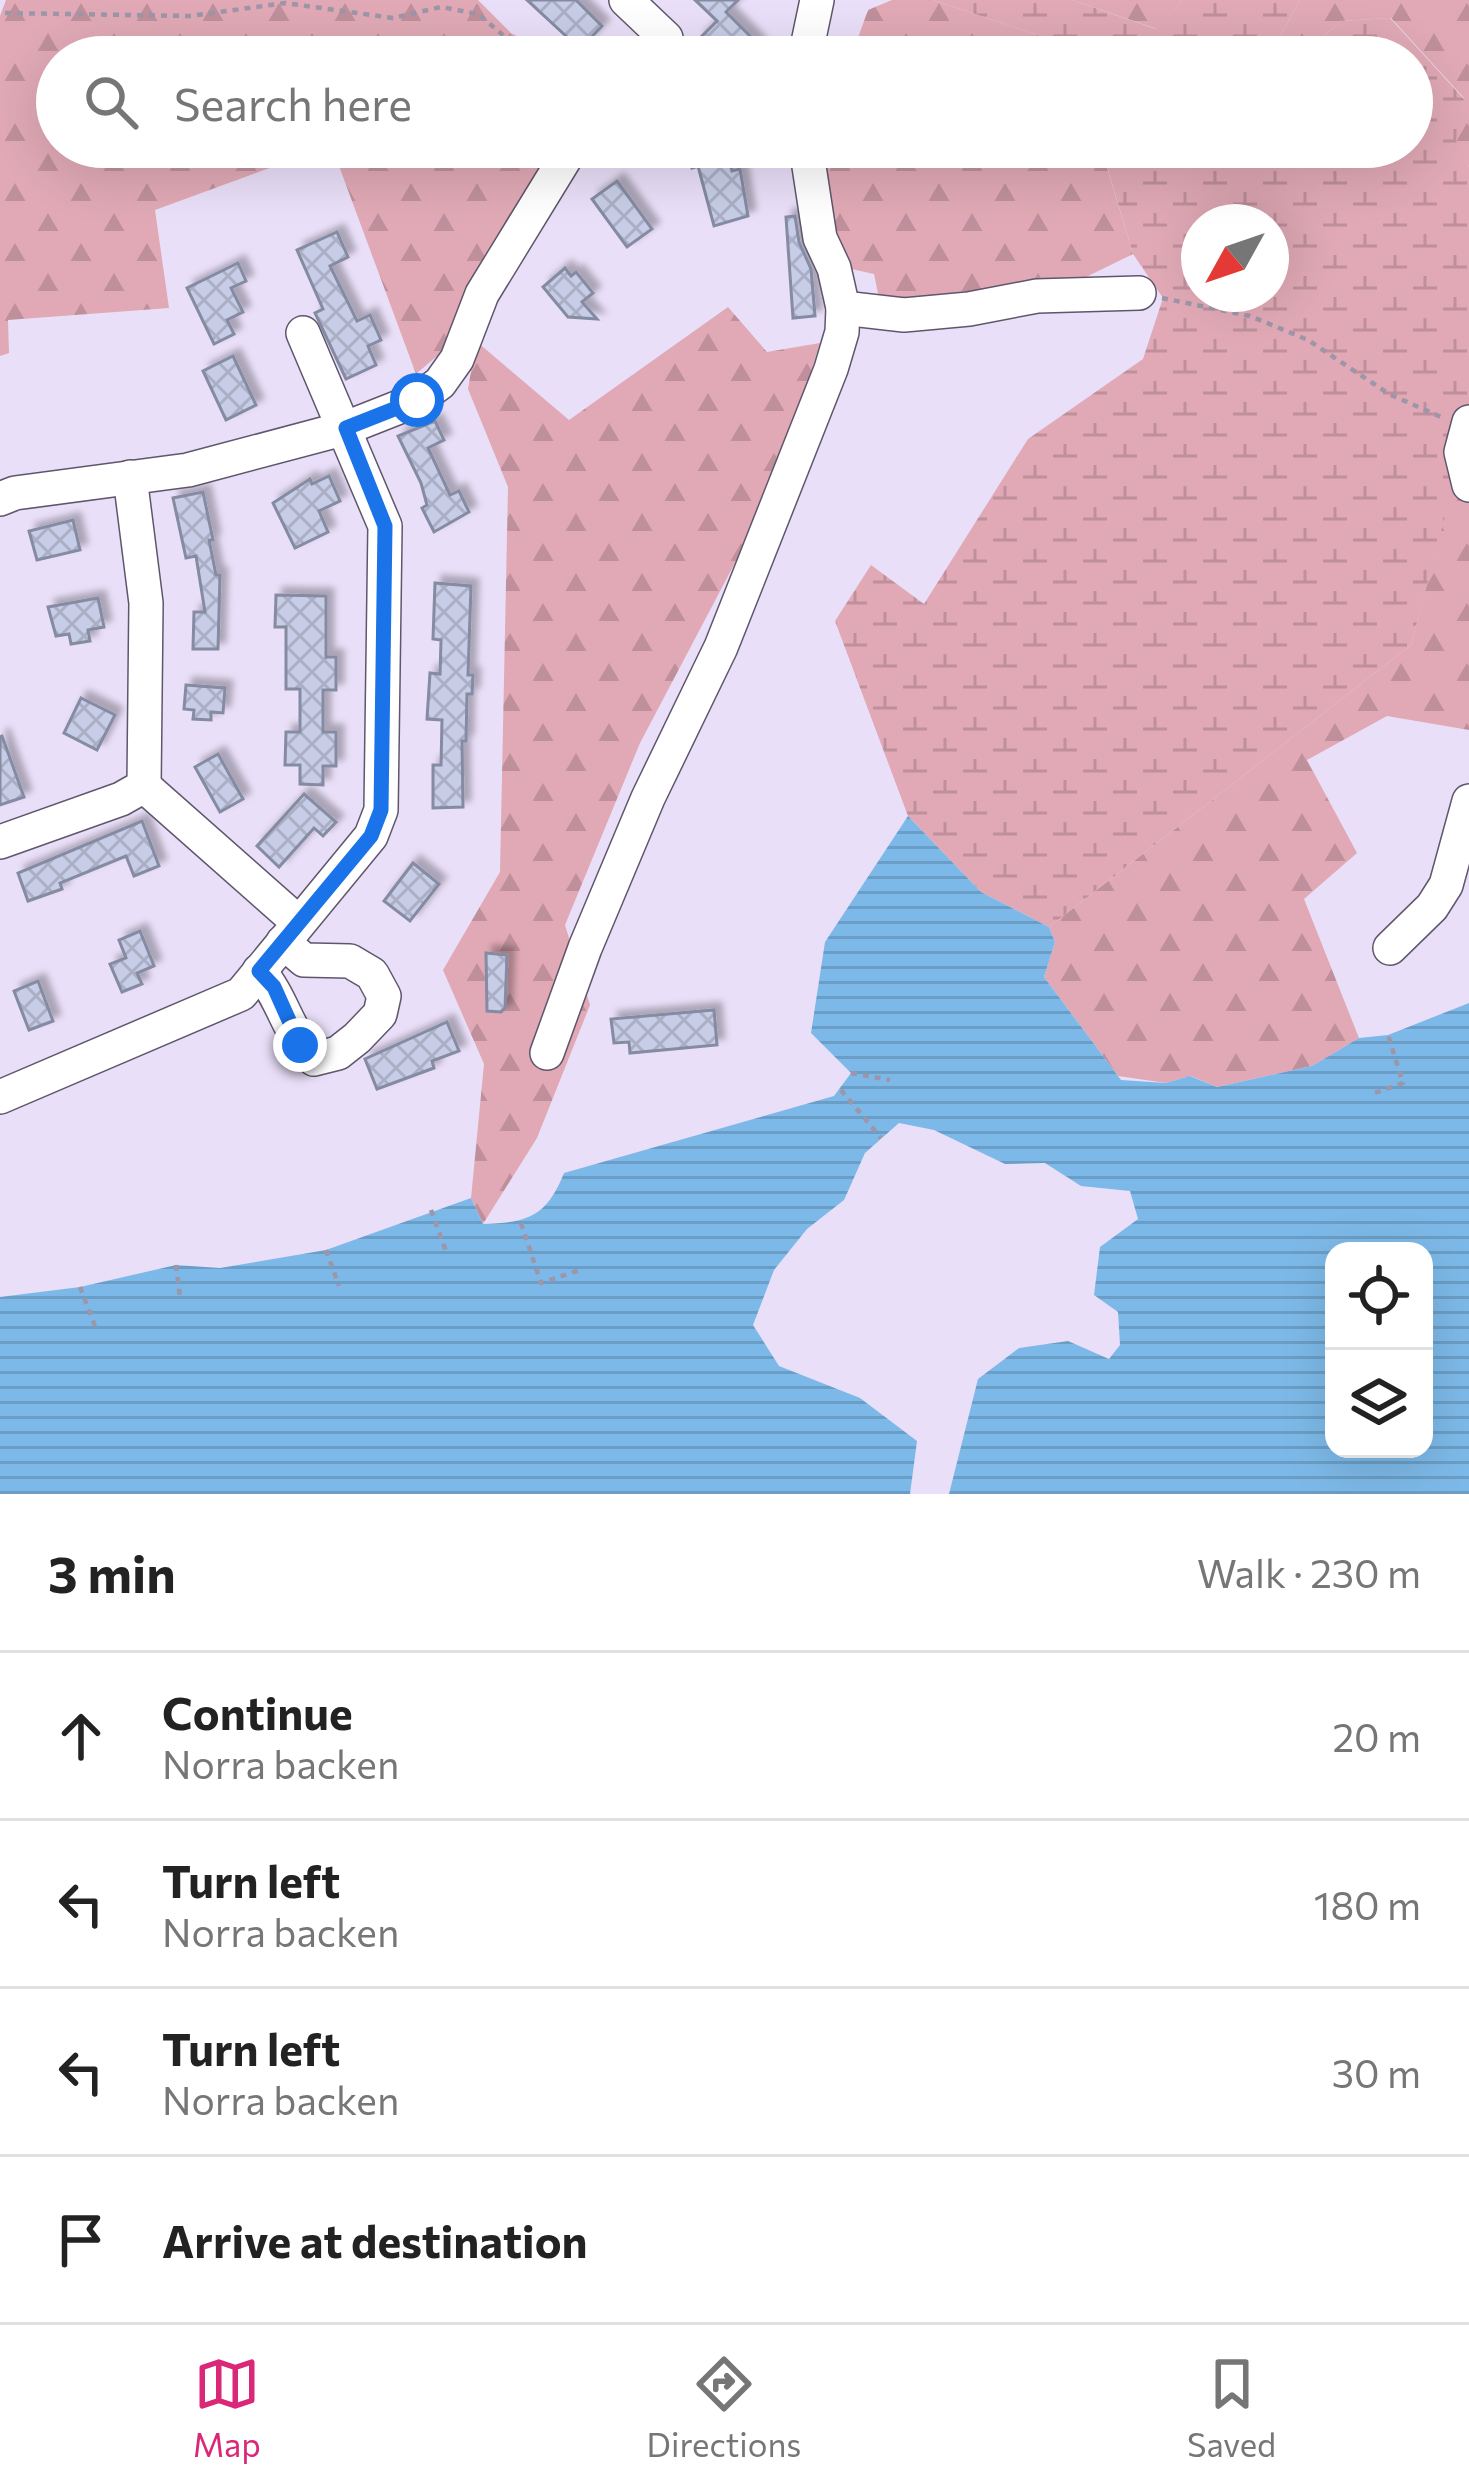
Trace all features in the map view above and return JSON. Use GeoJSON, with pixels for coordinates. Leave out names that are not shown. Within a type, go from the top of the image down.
{"type":"FeatureCollection","features":[{"type":"Feature","properties":{"kind":"street"},"geometry":{"type":"LineString","coordinates":[[626,0],[664,36]]}},
{"type":"Feature","properties":{"kind":"street"},"geometry":{"type":"LineString","coordinates":[[809,36],[817,0]]}},
{"type":"Feature","properties":{"kind":"street"},"geometry":{"type":"LineString","coordinates":[[0,499],[188,470],[346,428],[417,400],[440,383],[457,358],[482,294],[559,168]]}},
{"type":"Feature","properties":{"kind":"street"},"geometry":{"type":"LineString","coordinates":[[548,1053],[648,798],[722,647],[842,332],[843,308],[834,268],[820,238],[809,168]]}},
{"type":"Feature","properties":{"kind":"street"},"geometry":{"type":"LineString","coordinates":[[843,308],[904,315],[1037,296],[1139,293]]}},
{"type":"Feature","properties":{"kind":"street"},"geometry":{"type":"LineString","coordinates":[[0,1096],[241,994],[371,836],[381,810],[385,526],[303,333]]}},
{"type":"Feature","properties":{"kind":"street"},"geometry":{"type":"LineString","coordinates":[[1467,424],[1460,452],[1469,485]]}},
{"type":"Feature","properties":{"kind":"street"},"geometry":{"type":"LineString","coordinates":[[130,477],[146,603],[144,786],[291,932],[304,960],[350,962],[372,974],[383,996],[380,1014],[338,1053],[314,1059],[300,1045],[274,987],[259,971]]}},
{"type":"Feature","properties":{"kind":"street"},"geometry":{"type":"LineString","coordinates":[[0,842],[121,800],[144,786]]}},
{"type":"Feature","properties":{"kind":"street"},"geometry":{"type":"LineString","coordinates":[[1390,948],[1432,907],[1446,885],[1469,801]]}},
{"type":"Feature","properties":{"kind":"path"},"geometry":{"type":"LineString","coordinates":[[5,13],[190,16],[285,3],[393,19],[441,7],[478,14],[504,36]]}},
{"type":"Feature","properties":{"kind":"path"},"geometry":{"type":"LineString","coordinates":[[1139,293],[1250,316],[1308,340],[1389,394],[1467,424]]}},
{"type":"Feature","properties":{"kind":"path"},"geometry":{"type":"LineString","coordinates":[[1376,1093],[1402,1083],[1388,1035]]}},
{"type":"Feature","properties":{"kind":"path"},"geometry":{"type":"LineString","coordinates":[[851,1073],[890,1080]]}},
{"type":"Feature","properties":{"kind":"path"},"geometry":{"type":"LineString","coordinates":[[841,1090],[881,1138]]}},
{"type":"Feature","properties":{"kind":"path"},"geometry":{"type":"LineString","coordinates":[[431,1210],[447,1254]]}},
{"type":"Feature","properties":{"kind":"path"},"geometry":{"type":"LineString","coordinates":[[520,1222],[541,1283],[580,1270]]}},
{"type":"Feature","properties":{"kind":"path"},"geometry":{"type":"LineString","coordinates":[[326,1250],[338,1286]]}},
{"type":"Feature","properties":{"kind":"path"},"geometry":{"type":"LineString","coordinates":[[176,1265],[180,1297]]}},
{"type":"Feature","properties":{"kind":"path"},"geometry":{"type":"LineString","coordinates":[[80,1287],[95,1329]]}},
{"type":"Feature","properties":{"kind":"green space"},"geometry":{"type":"Polygon","coordinates":[[[6,0],[478,0],[516,36],[36,36],[36,168],[270,168],[155,210],[169,308],[8,320],[9,353],[0,356],[0,16],[6,0]]]}},
{"type":"Feature","properties":{"kind":"green space"},"geometry":{"type":"Polygon","coordinates":[[[892,0],[933,0],[1041,36],[859,36],[868,10],[892,0]]]}},
{"type":"Feature","properties":{"kind":"green space"},"geometry":{"type":"Polygon","coordinates":[[[933,0],[1072,0],[1156,29],[1182,0],[1300,0],[1280,36],[1041,36],[933,0]]]}},
{"type":"Feature","properties":{"kind":"green space"},"geometry":{"type":"Polygon","coordinates":[[[1072,0],[1182,0],[1157,29],[1072,0]]]}},
{"type":"Feature","properties":{"kind":"green space"},"geometry":{"type":"Polygon","coordinates":[[[1300,0],[1469,0],[1469,167],[1455,141],[1464,98],[1433,64],[1433,36],[1407,36],[1391,18],[1341,21],[1324,36],[1280,36],[1300,0]]]}},
{"type":"Feature","properties":{"kind":"green space"},"geometry":{"type":"Polygon","coordinates":[[[1390,18],[1406,36],[1324,36],[1341,21],[1390,18]]]}},
{"type":"Feature","properties":{"kind":"green space"},"geometry":{"type":"Polygon","coordinates":[[[1433,65],[1464,99],[1456,141],[1469,167],[1469,426],[1411,645],[1049,927],[981,892],[908,816],[835,621],[871,565],[924,604],[1028,439],[1143,359],[1163,298],[1133,254],[1107,168],[1433,168],[1433,65]]]}},
{"type":"Feature","properties":{"kind":"green space"},"geometry":{"type":"Polygon","coordinates":[[[340,168],[543,168],[522,210],[468,283],[444,350],[416,374],[340,168]]]}},
{"type":"Feature","properties":{"kind":"green space"},"geometry":{"type":"Polygon","coordinates":[[[820,168],[1107,168],[1133,254],[1082,279],[880,303],[874,274],[847,268],[828,226],[820,168]]]}},
{"type":"Feature","properties":{"kind":"green space"},"geometry":{"type":"Polygon","coordinates":[[[728,307],[767,352],[820,343],[802,401],[737,559],[640,743],[565,925],[590,1005],[537,1138],[483,1224],[471,1198],[484,1064],[443,970],[500,872],[508,487],[468,389],[476,341],[569,420],[728,307]]]}},
{"type":"Feature","properties":{"kind":"green space"},"geometry":{"type":"Polygon","coordinates":[[[1461,451],[1469,504],[1469,730],[1387,716],[1307,760],[1357,853],[1304,899],[1359,1038],[1312,1066],[1217,1087],[1191,1076],[1166,1083],[1118,1076],[1044,977],[1055,942],[1049,927],[1411,645],[1461,451]]]}},
{"type":"Feature","properties":{"kind":"water"},"geometry":{"type":"Polygon","coordinates":[[[908,816],[981,892],[1049,927],[1055,942],[1044,977],[1121,1080],[1166,1083],[1190,1076],[1217,1087],[1312,1066],[1359,1038],[1388,1035],[1469,1003],[1469,1494],[949,1494],[978,1379],[1019,1348],[1068,1341],[1109,1359],[1120,1345],[1118,1312],[1094,1295],[1100,1247],[1138,1219],[1130,1191],[1081,1186],[1045,1163],[1005,1164],[934,1130],[899,1123],[865,1153],[844,1200],[807,1229],[774,1270],[753,1325],[779,1366],[860,1398],[917,1441],[910,1494],[0,1494],[0,1297],[80,1287],[176,1265],[220,1268],[326,1250],[471,1198],[483,1224],[524,1219],[543,1208],[564,1173],[834,1096],[851,1073],[811,1033],[825,942],[908,816]]]}},
{"type":"Feature","properties":{"kind":"building"},"geometry":{"type":"Polygon","coordinates":[[[527,0],[576,0],[602,26],[592,36],[566,36],[527,0]]]}},
{"type":"Feature","properties":{"kind":"building"},"geometry":{"type":"Polygon","coordinates":[[[695,0],[738,0],[726,12],[750,36],[702,36],[717,21],[695,0]]]}},
{"type":"Feature","properties":{"kind":"building"},"geometry":{"type":"Polygon","coordinates":[[[699,168],[740,169],[748,216],[714,226],[699,168]]]}},
{"type":"Feature","properties":{"kind":"building"},"geometry":{"type":"Polygon","coordinates":[[[617,181],[652,229],[627,247],[592,199],[617,181]]]}},
{"type":"Feature","properties":{"kind":"building"},"geometry":{"type":"Polygon","coordinates":[[[795,216],[799,242],[811,269],[815,316],[793,318],[786,217],[795,216]]]}},
{"type":"Feature","properties":{"kind":"building"},"geometry":{"type":"Polygon","coordinates":[[[337,232],[348,257],[330,266],[357,321],[370,315],[381,340],[368,346],[376,365],[346,379],[315,313],[323,309],[297,250],[337,232]]]}},
{"type":"Feature","properties":{"kind":"building"},"geometry":{"type":"Polygon","coordinates":[[[238,263],[246,281],[231,288],[243,312],[227,320],[234,334],[214,344],[187,288],[238,263]]]}},
{"type":"Feature","properties":{"kind":"building"},"geometry":{"type":"Polygon","coordinates":[[[565,268],[571,276],[576,272],[593,293],[582,302],[597,319],[568,317],[543,287],[565,268]]]}},
{"type":"Feature","properties":{"kind":"building"},"geometry":{"type":"Polygon","coordinates":[[[233,356],[256,405],[226,420],[203,371],[233,356]]]}},
{"type":"Feature","properties":{"kind":"building"},"geometry":{"type":"Polygon","coordinates":[[[435,421],[444,440],[428,448],[450,495],[459,491],[469,512],[434,532],[422,508],[427,505],[421,483],[398,436],[435,421]]]}},
{"type":"Feature","properties":{"kind":"building"},"geometry":{"type":"Polygon","coordinates":[[[329,476],[340,501],[319,511],[328,532],[295,548],[273,503],[310,479],[312,484],[329,476]]]}},
{"type":"Feature","properties":{"kind":"building"},"geometry":{"type":"Polygon","coordinates":[[[203,492],[216,575],[220,575],[218,649],[193,649],[194,612],[205,612],[196,556],[186,558],[173,498],[203,492]]]}},
{"type":"Feature","properties":{"kind":"building"},"geometry":{"type":"Polygon","coordinates":[[[73,520],[80,550],[37,560],[29,531],[73,520]]]}},
{"type":"Feature","properties":{"kind":"building"},"geometry":{"type":"Polygon","coordinates":[[[435,583],[471,586],[468,675],[473,675],[472,694],[467,694],[466,741],[462,741],[463,807],[433,808],[433,765],[441,765],[442,720],[427,719],[430,673],[440,674],[441,640],[433,639],[435,583]]]}},
{"type":"Feature","properties":{"kind":"building"},"geometry":{"type":"Polygon","coordinates":[[[276,595],[326,596],[326,657],[336,657],[336,690],[323,690],[323,732],[336,732],[336,766],[323,766],[323,785],[300,784],[300,765],[285,765],[286,732],[300,732],[300,689],[286,689],[286,627],[275,627],[276,595]]]}},
{"type":"Feature","properties":{"kind":"building"},"geometry":{"type":"Polygon","coordinates":[[[98,598],[104,627],[88,630],[90,641],[71,644],[69,634],[56,636],[48,607],[98,598]]]}},
{"type":"Feature","properties":{"kind":"building"},"geometry":{"type":"Polygon","coordinates":[[[186,685],[225,688],[223,713],[211,712],[211,720],[193,719],[194,710],[184,709],[186,685]]]}},
{"type":"Feature","properties":{"kind":"building"},"geometry":{"type":"Polygon","coordinates":[[[81,698],[115,715],[97,750],[64,733],[81,698]]]}},
{"type":"Feature","properties":{"kind":"building"},"geometry":{"type":"Polygon","coordinates":[[[0,737],[24,797],[0,805],[0,737]]]}},
{"type":"Feature","properties":{"kind":"building"},"geometry":{"type":"Polygon","coordinates":[[[218,754],[243,799],[220,812],[195,767],[218,754]]]}},
{"type":"Feature","properties":{"kind":"building"},"geometry":{"type":"Polygon","coordinates":[[[304,794],[336,822],[323,836],[314,828],[279,867],[257,846],[304,794]]]}},
{"type":"Feature","properties":{"kind":"building"},"geometry":{"type":"Polygon","coordinates":[[[142,821],[159,866],[134,876],[126,856],[28,901],[18,873],[142,821]]]}},
{"type":"Feature","properties":{"kind":"building"},"geometry":{"type":"Polygon","coordinates":[[[413,863],[439,884],[410,921],[384,901],[413,863]]]}},
{"type":"Feature","properties":{"kind":"building"},"geometry":{"type":"Polygon","coordinates":[[[140,931],[154,966],[137,973],[142,984],[122,992],[110,964],[126,958],[119,940],[140,931]]]}},
{"type":"Feature","properties":{"kind":"building"},"geometry":{"type":"Polygon","coordinates":[[[486,953],[507,955],[501,1012],[487,1011],[486,953]]]}},
{"type":"Feature","properties":{"kind":"building"},"geometry":{"type":"Polygon","coordinates":[[[38,981],[53,1021],[29,1030],[14,991],[38,981]]]}},
{"type":"Feature","properties":{"kind":"building"},"geometry":{"type":"Polygon","coordinates":[[[714,1010],[717,1045],[630,1053],[629,1042],[614,1043],[611,1019],[714,1010]]]}},
{"type":"Feature","properties":{"kind":"building"},"geometry":{"type":"Polygon","coordinates":[[[447,1022],[459,1051],[432,1061],[434,1068],[377,1089],[365,1059],[447,1022]]]}},
{"type":"Feature","properties":{"kind":"route"},"geometry":{"type":"LineString","coordinates":[[300,1045],[274,987],[259,971],[371,836],[381,810],[385,526],[346,428],[417,400]]}}]}
